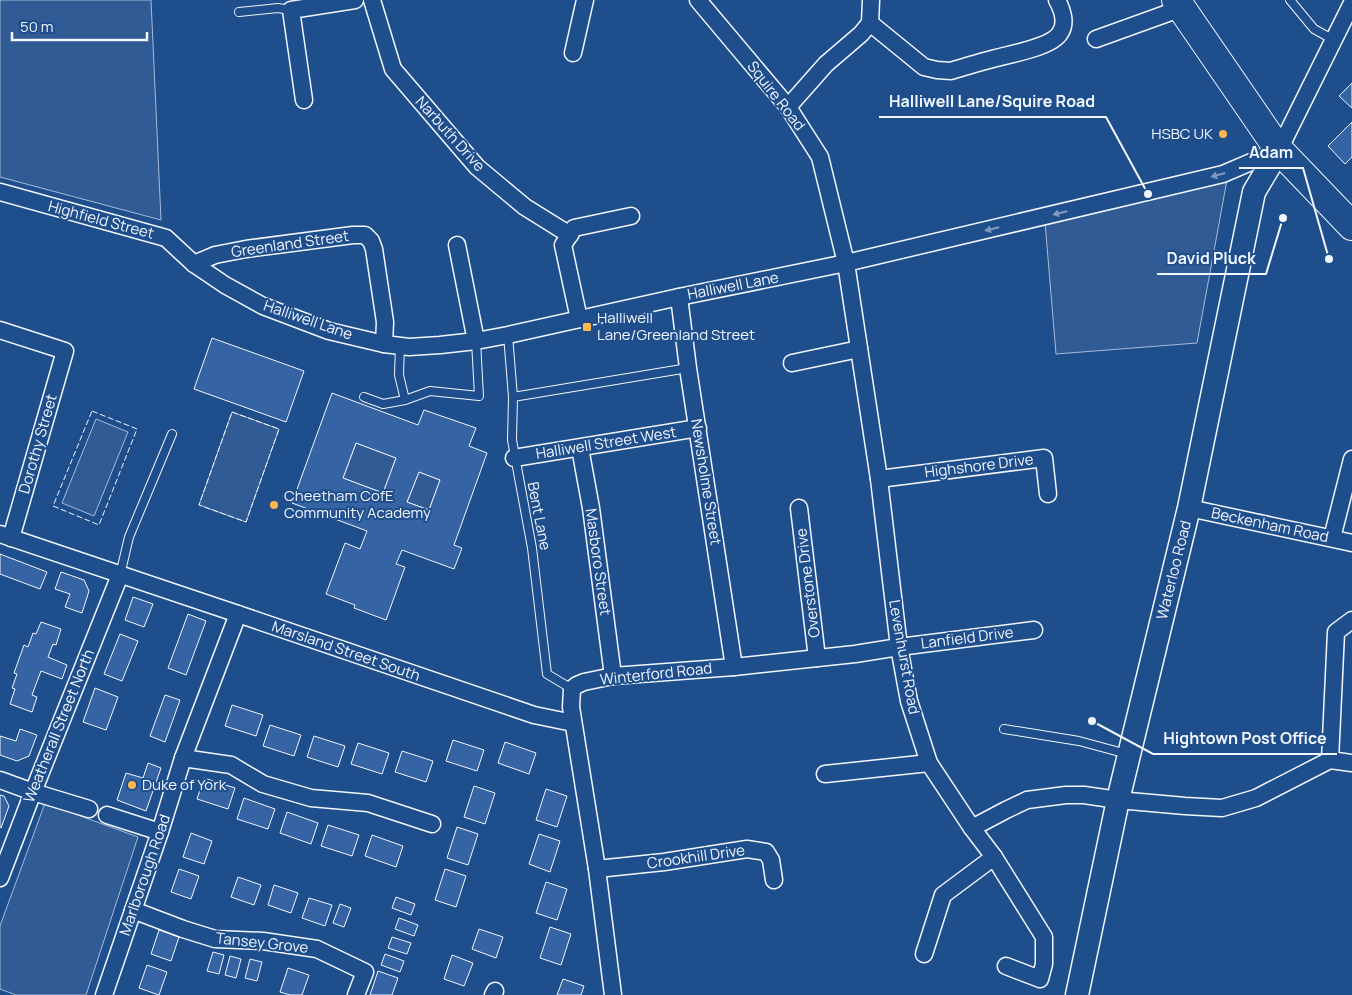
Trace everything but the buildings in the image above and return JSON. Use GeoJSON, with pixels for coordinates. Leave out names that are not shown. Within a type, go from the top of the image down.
{"type":"FeatureCollection","features":[{"type":"Feature","properties":{"kind":"highway"},"geometry":{"type":"LineString","coordinates":[[1179,4],[1279,150],[1352,226]]}},
{"type":"Feature","properties":{"kind":"main road","name":"Waterloo Road"},"geometry":{"type":"LineString","coordinates":[[1076,995],[1118,800],[1189,508],[1254,192],[1279,150]]}},
{"type":"Feature","properties":{"kind":"street"},"geometry":{"type":"LineString","coordinates":[[304,100],[291,10],[355,0]]}},
{"type":"Feature","properties":{"kind":"street","name":"Narbuth Drive"},"geometry":{"type":"LineString","coordinates":[[372,0],[393,69],[477,167],[525,207],[570,235]]}},
{"type":"Feature","properties":{"kind":"street"},"geometry":{"type":"LineString","coordinates":[[573,53],[585,0]]}},
{"type":"Feature","properties":{"kind":"street","name":"Squire Road"},"geometry":{"type":"LineString","coordinates":[[698,0],[788,107],[820,156],[846,263]]}},
{"type":"Feature","properties":{"kind":"street"},"geometry":{"type":"LineString","coordinates":[[788,107],[826,64],[862,34],[870,23],[871,0]]}},
{"type":"Feature","properties":{"kind":"street"},"geometry":{"type":"LineString","coordinates":[[870,23],[924,67],[951,71],[1038,47],[1053,40],[1060,33],[1063,20],[1062,9],[1057,0]]}},
{"type":"Feature","properties":{"kind":"street"},"geometry":{"type":"LineString","coordinates":[[1279,150],[1352,2]]}},
{"type":"Feature","properties":{"kind":"street"},"geometry":{"type":"LineString","coordinates":[[1096,39],[1179,4]]}},
{"type":"Feature","properties":{"kind":"street","name":"Halliwell Lane"},"geometry":{"type":"LineString","coordinates":[[194,264],[224,285],[263,306],[329,331],[392,345],[409,347],[440,345],[508,335],[679,297],[846,263],[1223,174],[1279,150]]}},
{"type":"Feature","properties":{"kind":"street","name":"Highfield Street"},"geometry":{"type":"LineString","coordinates":[[0,192],[166,238],[194,264]]}},
{"type":"Feature","properties":{"kind":"street"},"geometry":{"type":"LineString","coordinates":[[579,319],[563,245],[574,228],[631,216]]}},
{"type":"Feature","properties":{"kind":"street","name":"Greenland Street"},"geometry":{"type":"LineString","coordinates":[[194,264],[214,255],[246,249],[365,235],[371,241],[374,249],[384,322],[392,345]]}},
{"type":"Feature","properties":{"kind":"street"},"geometry":{"type":"LineString","coordinates":[[457,245],[476,341]]}},
{"type":"Feature","properties":{"kind":"street","name":"Levenhurst Road"},"geometry":{"type":"LineString","coordinates":[[846,263],[879,479],[899,647],[909,701],[929,763],[972,828],[994,857],[1044,937],[1044,964],[1040,979],[1006,966]]}},
{"type":"Feature","properties":{"kind":"street","name":"Newsholme Street"},"geometry":{"type":"LineString","coordinates":[[679,297],[688,368],[734,667]]}},
{"type":"Feature","properties":{"kind":"street","name":"Dorothy Street"},"geometry":{"type":"LineString","coordinates":[[0,330],[65,351],[5,536]]}},
{"type":"Feature","properties":{"kind":"street"},"geometry":{"type":"LineString","coordinates":[[792,363],[859,349]]}},
{"type":"Feature","properties":{"kind":"street","name":"Halliwell Street West"},"geometry":{"type":"LineString","coordinates":[[514,458],[698,428]]}},
{"type":"Feature","properties":{"kind":"street","name":"Masboro Street"},"geometry":{"type":"LineString","coordinates":[[580,448],[591,508],[613,676]]}},
{"type":"Feature","properties":{"kind":"street","name":"Highshore Drive"},"geometry":{"type":"LineString","coordinates":[[879,479],[1044,458],[1048,494]]}},
{"type":"Feature","properties":{"kind":"street"},"geometry":{"type":"LineString","coordinates":[[1332,538],[1352,459]]}},
{"type":"Feature","properties":{"kind":"street","name":"Overstone Drive"},"geometry":{"type":"LineString","coordinates":[[799,508],[817,658]]}},
{"type":"Feature","properties":{"kind":"street","name":"Beckenham Road"},"geometry":{"type":"LineString","coordinates":[[1189,508],[1352,543]]}},
{"type":"Feature","properties":{"kind":"street","name":"Marsland Street South"},"geometry":{"type":"LineString","coordinates":[[5,536],[534,715],[573,723]]}},
{"type":"Feature","properties":{"kind":"street","name":"Weatherall Street North"},"geometry":{"type":"LineString","coordinates":[[0,878],[120,574]]}},
{"type":"Feature","properties":{"kind":"street","name":"Marlborough Road"},"geometry":{"type":"LineString","coordinates":[[104,995],[160,832],[183,758],[238,614]]}},
{"type":"Feature","properties":{"kind":"street"},"geometry":{"type":"LineString","coordinates":[[1330,760],[1336,632],[1352,620]]}},
{"type":"Feature","properties":{"kind":"street","name":"Lanfield Drive"},"geometry":{"type":"LineString","coordinates":[[899,647],[1034,630]]}},
{"type":"Feature","properties":{"kind":"street","name":"Winterford Road"},"geometry":{"type":"LineString","coordinates":[[572,690],[584,682],[613,676],[734,667],[854,654],[899,647]]}},
{"type":"Feature","properties":{"kind":"street"},"geometry":{"type":"LineString","coordinates":[[572,690],[571,707],[573,723],[597,869],[613,995]]}},
{"type":"Feature","properties":{"kind":"street"},"geometry":{"type":"LineString","coordinates":[[183,758],[231,766],[263,784],[311,798],[368,804],[432,824]]}},
{"type":"Feature","properties":{"kind":"street"},"geometry":{"type":"LineString","coordinates":[[972,828],[1027,800],[1048,796],[1084,795],[1118,800],[1222,808],[1256,798],[1330,760],[1352,763]]}},
{"type":"Feature","properties":{"kind":"street"},"geometry":{"type":"LineString","coordinates":[[825,774],[929,763]]}},
{"type":"Feature","properties":{"kind":"street"},"geometry":{"type":"LineString","coordinates":[[0,780],[89,809]]}},
{"type":"Feature","properties":{"kind":"street"},"geometry":{"type":"LineString","coordinates":[[107,815],[160,832]]}},
{"type":"Feature","properties":{"kind":"street","name":"Crookhill Drive"},"geometry":{"type":"LineString","coordinates":[[597,869],[664,862],[747,849],[766,852],[771,860],[774,880]]}},
{"type":"Feature","properties":{"kind":"street"},"geometry":{"type":"LineString","coordinates":[[924,954],[943,895],[994,857]]}},
{"type":"Feature","properties":{"kind":"street","name":"Tansey Grove"},"geometry":{"type":"LineString","coordinates":[[133,910],[215,939],[263,941],[317,948],[365,972],[356,995]]}},
{"type":"Feature","properties":{"kind":"lane"},"geometry":{"type":"LineString","coordinates":[[1290,0],[1314,29],[1334,40]]}},
{"type":"Feature","properties":{"kind":"lane"},"geometry":{"type":"LineString","coordinates":[[239,12],[278,8],[291,10]]}},
{"type":"Feature","properties":{"kind":"lane","name":"Bent Lane"},"geometry":{"type":"LineString","coordinates":[[508,335],[513,397],[512,440],[514,458],[532,548],[547,674],[572,690]]}},
{"type":"Feature","properties":{"kind":"lane"},"geometry":{"type":"LineString","coordinates":[[364,397],[382,404],[405,400],[430,391],[478,396],[476,341]]}},
{"type":"Feature","properties":{"kind":"lane"},"geometry":{"type":"LineString","coordinates":[[392,345],[405,400]]}},
{"type":"Feature","properties":{"kind":"lane"},"geometry":{"type":"LineString","coordinates":[[513,397],[688,368]]}},
{"type":"Feature","properties":{"kind":"lane"},"geometry":{"type":"LineString","coordinates":[[120,574],[129,536],[172,434]]}},
{"type":"Feature","properties":{"kind":"lane"},"geometry":{"type":"LineString","coordinates":[[1004,729],[1079,741],[1129,755]]}},
{"type":"Feature","properties":{"kind":"shaded area"},"geometry":{"type":"Polygon","coordinates":[[[0,0],[151,0],[161,220],[0,177],[0,0]]]}},
{"type":"Feature","properties":{"kind":"shaded area"},"geometry":{"type":"Polygon","coordinates":[[[1227,180],[1197,343],[1056,354],[1045,222],[1227,180]]]}},
{"type":"Feature","properties":{"kind":"shaded area"},"geometry":{"type":"Polygon","coordinates":[[[232,412],[279,429],[246,522],[199,505],[232,412]]]}},
{"type":"Feature","properties":{"kind":"shaded area"},"geometry":{"type":"Polygon","coordinates":[[[96,419],[128,432],[94,516],[62,503],[96,419]]]}},
{"type":"Feature","properties":{"kind":"shaded area"},"geometry":{"type":"Polygon","coordinates":[[[356,443],[396,458],[383,493],[343,478],[356,443]]]}},
{"type":"Feature","properties":{"kind":"shaded area"},"geometry":{"type":"Polygon","coordinates":[[[419,472],[440,480],[429,510],[407,502],[419,472]]]}},
{"type":"Feature","properties":{"kind":"shaded area"},"geometry":{"type":"Polygon","coordinates":[[[45,803],[138,837],[86,995],[16,995],[0,989],[0,926],[45,803]]]}},
{"type":"Feature","properties":{"kind":"fence"},"geometry":{"type":"LineString","coordinates":[[92,411],[137,429],[99,525],[53,506],[92,411]]}},
{"type":"Feature","properties":{"kind":"fence"},"geometry":{"type":"LineString","coordinates":[[232,412],[279,429],[246,522],[199,505],[232,412]]}},
{"type":"Feature","properties":{"kind":"place","name":"HSBC UK"},"geometry":{"type":"Point","coordinates":[1223,134]}},
{"type":"Feature","properties":{"kind":"place","name":"Halliwell Lane/Squire Road"},"geometry":{"type":"Point","coordinates":[1148,194]}},
{"type":"Feature","properties":{"kind":"place","name":"David Pluck"},"geometry":{"type":"Point","coordinates":[1283,218]}},
{"type":"Feature","properties":{"kind":"place","name":"Adam"},"geometry":{"type":"Point","coordinates":[1329,259]}},
{"type":"Feature","properties":{"kind":"place","name":"Halliwell Lane/Greenland Street"},"geometry":{"type":"Point","coordinates":[587,327]}},
{"type":"Feature","properties":{"kind":"place","name":"Cheetham CofE Community Academy"},"geometry":{"type":"Point","coordinates":[274,505]}},
{"type":"Feature","properties":{"kind":"place","name":"Hightown Post Office"},"geometry":{"type":"Point","coordinates":[1092,721]}},
{"type":"Feature","properties":{"kind":"place","name":"Duke of York"},"geometry":{"type":"Point","coordinates":[132,785]}}]}
